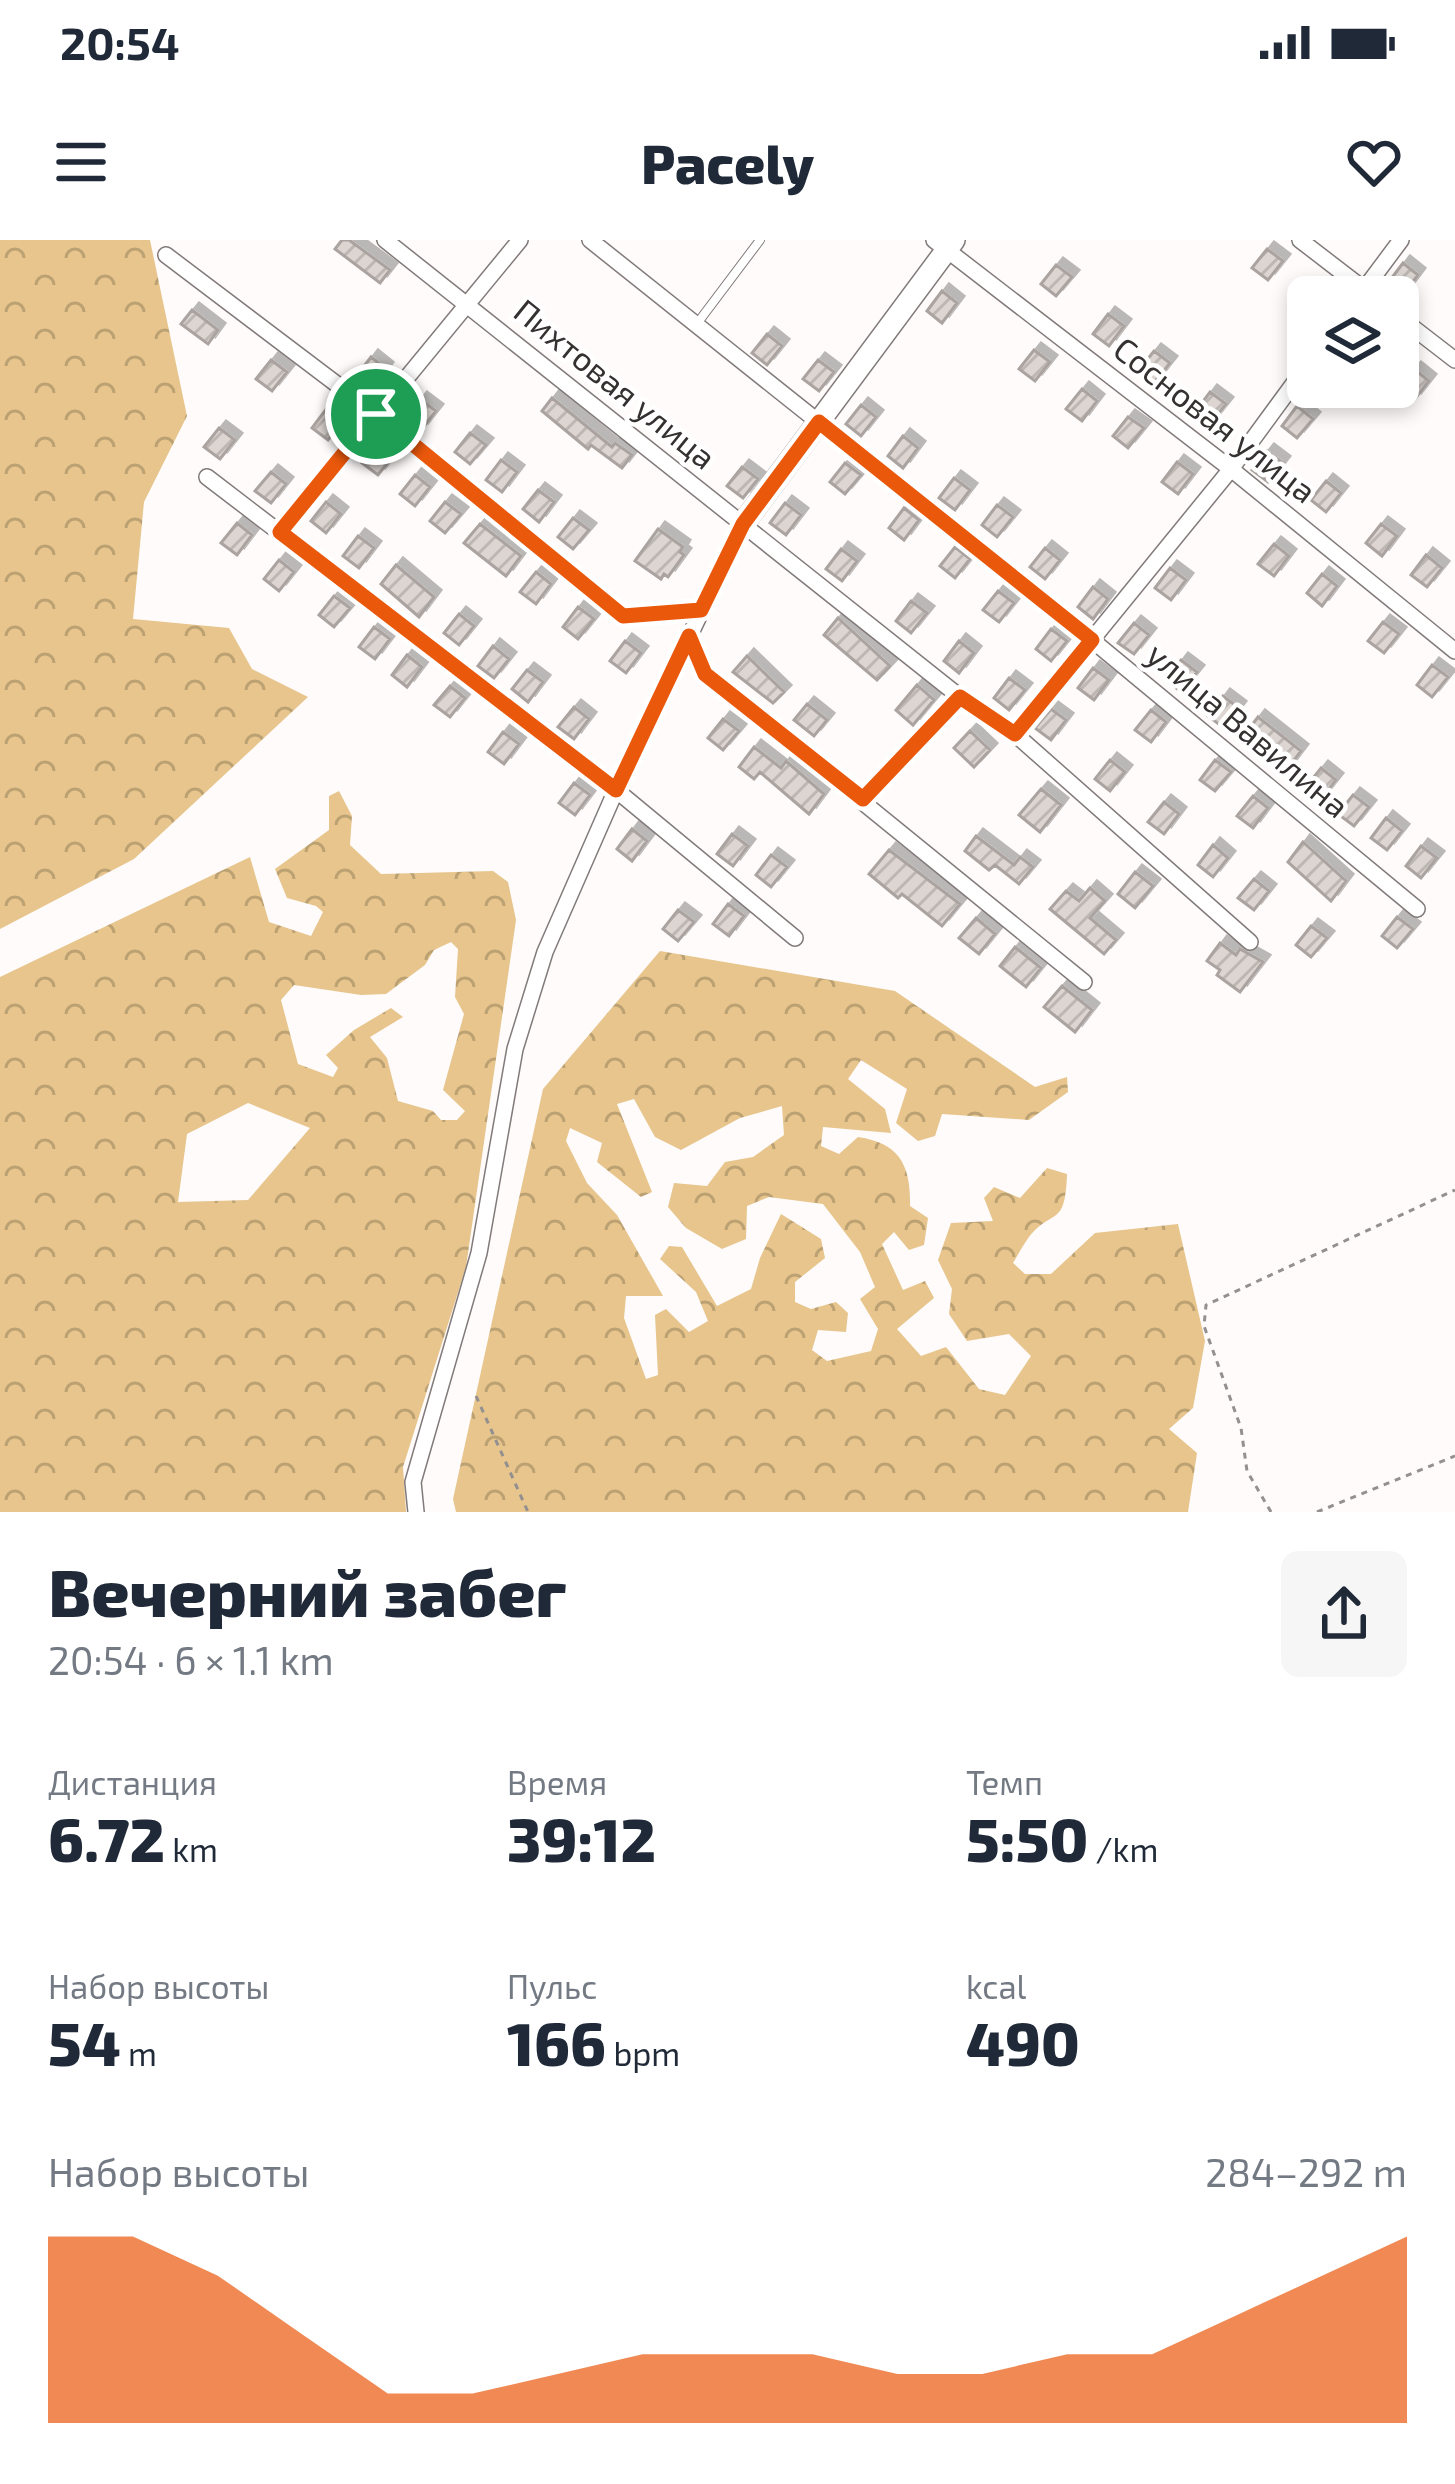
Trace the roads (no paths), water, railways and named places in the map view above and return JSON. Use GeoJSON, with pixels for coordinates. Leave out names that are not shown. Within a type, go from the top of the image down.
{"type":"FeatureCollection","features":[{"type":"Feature","properties":{"kind":"street","name":"Пихтовая улица"},"geometry":{"type":"LineString","coordinates":[[385,240],[960,697],[1015,734],[1250,942]]}},
{"type":"Feature","properties":{"kind":"street"},"geometry":{"type":"LineString","coordinates":[[280,532],[520,240]]}},
{"type":"Feature","properties":{"kind":"street","name":"улица Вавилина"},"geometry":{"type":"LineString","coordinates":[[590,240],[1092,640],[1417,909]]}},
{"type":"Feature","properties":{"kind":"street"},"geometry":{"type":"LineString","coordinates":[[1300,240],[1343,276]]}},
{"type":"Feature","properties":{"kind":"street"},"geometry":{"type":"LineString","coordinates":[[1377,276],[1401,240]]}},
{"type":"Feature","properties":{"kind":"street"},"geometry":{"type":"LineString","coordinates":[[416,1512],[412,1482],[479,1253],[515,1049],[544,952],[743,524],[945,243]]}},
{"type":"Feature","properties":{"kind":"street","name":"Сосновая улица"},"geometry":{"type":"LineString","coordinates":[[945,243],[1455,651]]}},
{"type":"Feature","properties":{"kind":"street"},"geometry":{"type":"LineString","coordinates":[[166,255],[376,414],[623,616],[701,610]]}},
{"type":"Feature","properties":{"kind":"street"},"geometry":{"type":"LineString","coordinates":[[1419,332],[1455,360]]}},
{"type":"Feature","properties":{"kind":"street"},"geometry":{"type":"LineString","coordinates":[[1015,734],[1231,469],[1287,393]]}},
{"type":"Feature","properties":{"kind":"street"},"geometry":{"type":"LineString","coordinates":[[207,477],[616,790],[795,938]]}},
{"type":"Feature","properties":{"kind":"street"},"geometry":{"type":"LineString","coordinates":[[689,636],[705,674],[1084,982]]}},
{"type":"Feature","properties":{"kind":"street"},"geometry":{"type":"LineString","coordinates":[[863,799],[960,697]]}},
{"type":"Feature","properties":{"kind":"lane"},"geometry":{"type":"LineString","coordinates":[[695,325],[760,240]]}}]}
